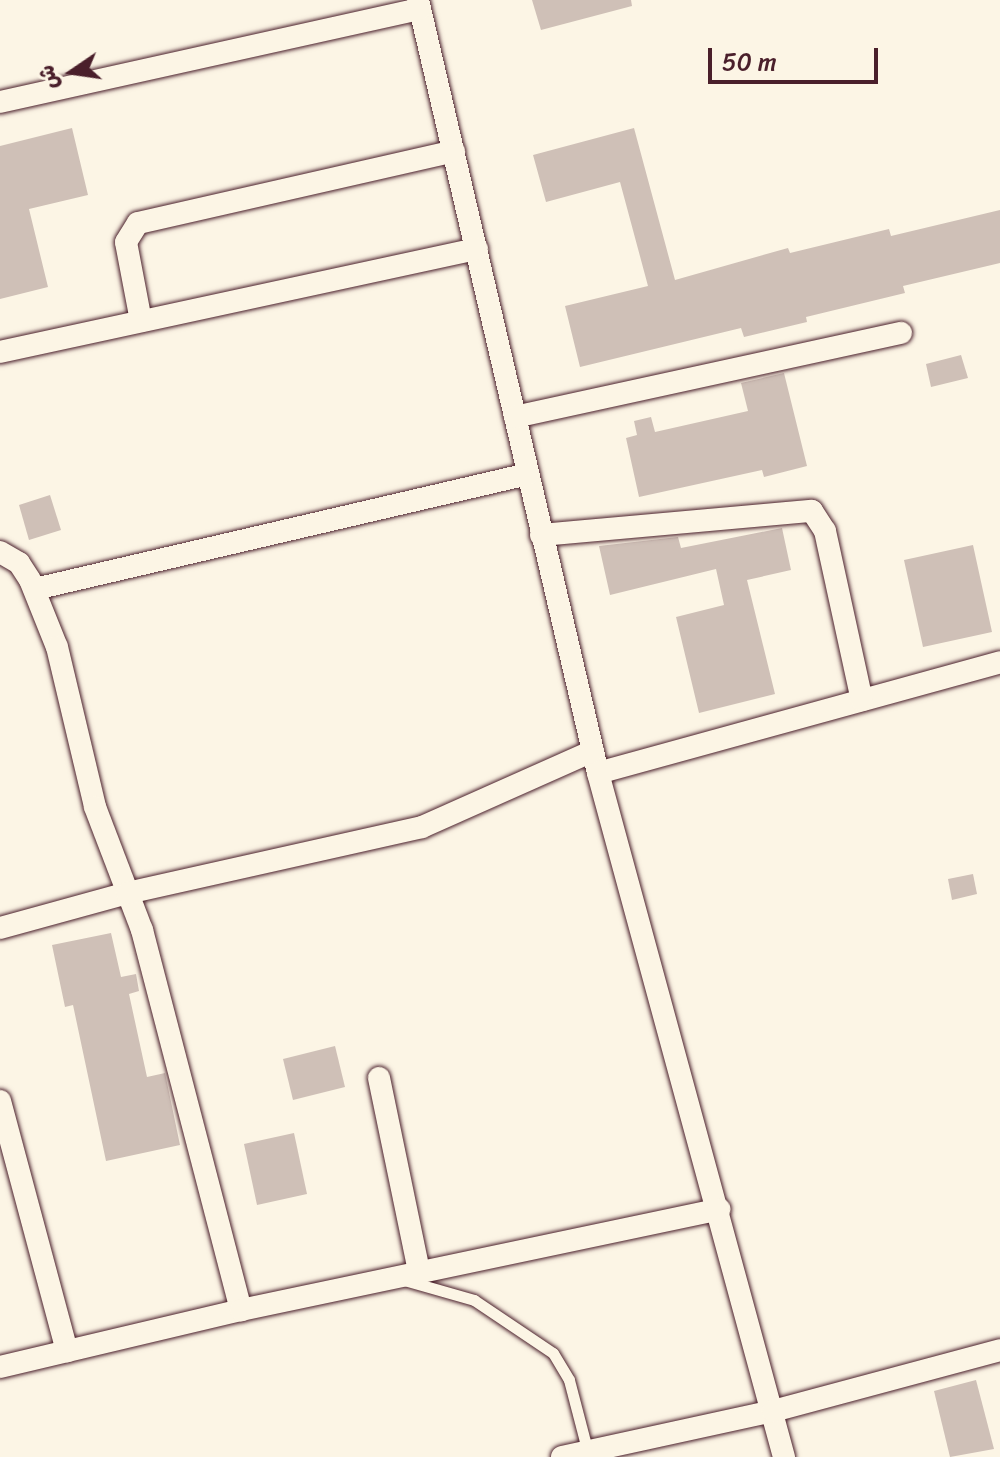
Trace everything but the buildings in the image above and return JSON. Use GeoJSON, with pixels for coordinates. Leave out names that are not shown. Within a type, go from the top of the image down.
{"type":"FeatureCollection","features":[{"type":"Feature","properties":{"kind":"street"},"geometry":{"type":"LineString","coordinates":[[0,102],[419,4],[598,773],[784,1457]]}},
{"type":"Feature","properties":{"kind":"street"},"geometry":{"type":"LineString","coordinates":[[141,321],[126,242],[138,223],[454,151]]}},
{"type":"Feature","properties":{"kind":"street"},"geometry":{"type":"LineString","coordinates":[[0,352],[477,249]]}},
{"type":"Feature","properties":{"kind":"street"},"geometry":{"type":"LineString","coordinates":[[515,417],[901,333]]}},
{"type":"Feature","properties":{"kind":"street"},"geometry":{"type":"LineString","coordinates":[[35,589],[528,474]]}},
{"type":"Feature","properties":{"kind":"street"},"geometry":{"type":"LineString","coordinates":[[541,535],[812,511],[825,531],[862,700]]}},
{"type":"Feature","properties":{"kind":"street"},"geometry":{"type":"LineString","coordinates":[[0,552],[19,563],[35,589],[57,647],[95,807],[142,930],[241,1310]]}},
{"type":"Feature","properties":{"kind":"street"},"geometry":{"type":"LineString","coordinates":[[598,773],[1000,662]]}},
{"type":"Feature","properties":{"kind":"street"},"geometry":{"type":"LineString","coordinates":[[0,928],[127,893],[422,827],[474,799],[593,751]]}},
{"type":"Feature","properties":{"kind":"street"},"geometry":{"type":"LineString","coordinates":[[379,1078],[419,1272]]}},
{"type":"Feature","properties":{"kind":"street"},"geometry":{"type":"LineString","coordinates":[[0,1101],[67,1351]]}},
{"type":"Feature","properties":{"kind":"street"},"geometry":{"type":"LineString","coordinates":[[0,1367],[241,1310],[719,1209]]}},
{"type":"Feature","properties":{"kind":"street"},"geometry":{"type":"LineString","coordinates":[[562,1457],[589,1454],[773,1411],[1000,1350]]}},
{"type":"Feature","properties":{"kind":"lane"},"geometry":{"type":"LineString","coordinates":[[394,1278],[474,1300],[553,1353],[569,1380],[589,1454]]}}]}
